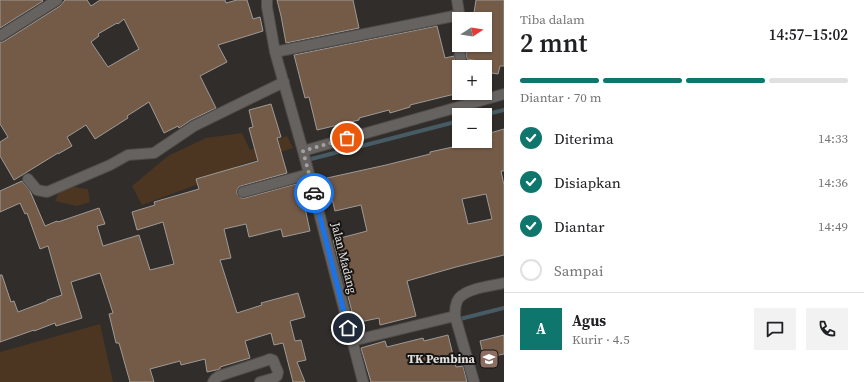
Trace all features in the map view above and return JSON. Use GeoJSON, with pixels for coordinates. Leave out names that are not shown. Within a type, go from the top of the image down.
{"type":"FeatureCollection","features":[{"type":"Feature","properties":{"kind":"street"},"geometry":{"type":"LineString","coordinates":[[0,36],[57,0]]}},
{"type":"Feature","properties":{"kind":"street","name":"Jalan Madang"},"geometry":{"type":"LineString","coordinates":[[268,0],[267,7],[276,52],[362,382]]}},
{"type":"Feature","properties":{"kind":"street"},"geometry":{"type":"LineString","coordinates":[[457,0],[459,12]]}},
{"type":"Feature","properties":{"kind":"street"},"geometry":{"type":"LineString","coordinates":[[276,52],[452,19]]}},
{"type":"Feature","properties":{"kind":"street"},"geometry":{"type":"LineString","coordinates":[[28,179],[37,190],[47,192],[110,166],[128,155],[154,153],[194,126],[284,82]]}},
{"type":"Feature","properties":{"kind":"street"},"geometry":{"type":"LineString","coordinates":[[303,151],[504,94]]}},
{"type":"Feature","properties":{"kind":"street"},"geometry":{"type":"LineString","coordinates":[[467,100],[468,104]]}},
{"type":"Feature","properties":{"kind":"street"},"geometry":{"type":"LineString","coordinates":[[243,192],[309,174]]}},
{"type":"Feature","properties":{"kind":"street"},"geometry":{"type":"LineString","coordinates":[[474,382],[455,316],[455,307],[459,299],[465,294],[477,289],[504,283]]}},
{"type":"Feature","properties":{"kind":"street"},"geometry":{"type":"LineString","coordinates":[[352,341],[455,316]]}},
{"type":"Feature","properties":{"kind":"street"},"geometry":{"type":"LineString","coordinates":[[213,382],[219,376],[270,359],[273,360],[278,372],[277,376],[260,382]]}},
{"type":"Feature","properties":{"kind":"shaded area"},"geometry":{"type":"Polygon","coordinates":[[[242,133],[250,150],[287,136],[293,148],[237,166],[231,172],[142,205],[132,186],[168,156],[206,138],[242,133]]]}},
{"type":"Feature","properties":{"kind":"shaded area"},"geometry":{"type":"Polygon","coordinates":[[[73,187],[88,189],[90,202],[77,206],[55,201],[61,188],[73,187]]]}},
{"type":"Feature","properties":{"kind":"shaded area"},"geometry":{"type":"Polygon","coordinates":[[[100,324],[113,382],[0,382],[0,352],[100,324]]]}},
{"type":"Feature","properties":{"kind":"building"},"geometry":{"type":"Polygon","coordinates":[[[0,0],[42,0],[43,1],[0,28],[0,0]]]}},
{"type":"Feature","properties":{"kind":"building"},"geometry":{"type":"Polygon","coordinates":[[[65,0],[87,0],[91,6],[100,0],[225,0],[226,3],[237,0],[247,0],[253,19],[260,17],[263,31],[218,45],[227,62],[200,76],[216,108],[191,120],[179,128],[178,126],[164,133],[149,102],[127,116],[128,118],[95,139],[86,125],[67,137],[72,146],[14,180],[0,156],[0,142],[8,137],[0,124],[0,42],[3,42],[60,6],[65,0]],[[124,19],[118,24],[117,23],[98,34],[99,36],[91,42],[108,67],[139,49],[124,19]]]}},
{"type":"Feature","properties":{"kind":"building"},"geometry":{"type":"Polygon","coordinates":[[[277,0],[353,0],[359,28],[286,43],[277,0]]]}},
{"type":"Feature","properties":{"kind":"building"},"geometry":{"type":"Polygon","coordinates":[[[476,0],[504,0],[504,66],[500,66],[498,74],[492,73],[492,60],[467,59],[466,52],[492,52],[492,12],[474,12],[476,0]]]}},
{"type":"Feature","properties":{"kind":"building"},"geometry":{"type":"Polygon","coordinates":[[[437,26],[445,58],[454,56],[455,60],[452,60],[452,95],[410,105],[410,107],[390,113],[389,110],[359,118],[359,120],[317,130],[309,97],[305,98],[294,55],[437,26]]]}},
{"type":"Feature","properties":{"kind":"building"},"geometry":{"type":"Polygon","coordinates":[[[271,104],[281,137],[277,138],[287,173],[241,186],[237,190],[237,194],[241,198],[245,198],[296,184],[302,208],[305,208],[310,231],[283,237],[281,229],[249,237],[246,224],[224,229],[231,258],[220,260],[237,313],[262,305],[261,303],[298,293],[305,317],[290,321],[295,341],[301,340],[306,360],[297,362],[305,382],[293,382],[283,343],[274,345],[271,333],[245,341],[250,358],[220,367],[220,369],[207,372],[205,359],[181,365],[180,361],[150,369],[154,382],[130,382],[119,343],[116,343],[109,314],[113,313],[100,273],[71,282],[82,318],[56,326],[55,323],[0,342],[0,275],[2,275],[11,302],[14,301],[18,312],[62,295],[48,246],[40,249],[27,213],[25,214],[20,203],[0,212],[0,191],[22,181],[30,191],[45,226],[99,208],[105,224],[97,226],[103,246],[139,235],[150,270],[174,264],[163,222],[137,230],[132,212],[155,205],[154,202],[199,189],[196,179],[258,161],[249,128],[253,127],[249,110],[271,104]]]}},
{"type":"Feature","properties":{"kind":"building"},"geometry":{"type":"Polygon","coordinates":[[[504,129],[504,171],[501,171],[504,185],[504,255],[407,281],[416,316],[380,325],[379,318],[355,323],[333,240],[367,231],[361,205],[335,211],[327,178],[430,154],[430,152],[452,147],[492,148],[492,132],[504,129]],[[486,194],[462,199],[468,224],[492,219],[486,194]]]}},
{"type":"Feature","properties":{"kind":"building"},"geometry":{"type":"Polygon","coordinates":[[[448,335],[456,367],[463,366],[467,382],[371,382],[361,348],[385,341],[387,347],[423,338],[424,341],[448,335]]]}},
{"type":"Feature","properties":{"kind":"building"},"geometry":{"type":"Polygon","coordinates":[[[504,335],[504,354],[484,358],[480,341],[504,335]]]}},
{"type":"Feature","properties":{"kind":"waterway"},"geometry":{"type":"LineString","coordinates":[[492,113],[504,110]]}},
{"type":"Feature","properties":{"kind":"waterway"},"geometry":{"type":"LineString","coordinates":[[311,159],[452,123]]}},
{"type":"Feature","properties":{"kind":"waterway"},"geometry":{"type":"LineString","coordinates":[[456,320],[504,308]]}},
{"type":"Feature","properties":{"kind":"way so far"},"geometry":{"type":"LineString","coordinates":[[314,193],[303,151],[347,138]]}},
{"type":"Feature","properties":{"kind":"place","name":"TK Pembina"},"geometry":{"type":"Point","coordinates":[489,359]}},
{"type":"Feature","properties":{"kind":"route"},"geometry":{"type":"LineString","coordinates":[[314,193],[348,328]]}}]}
